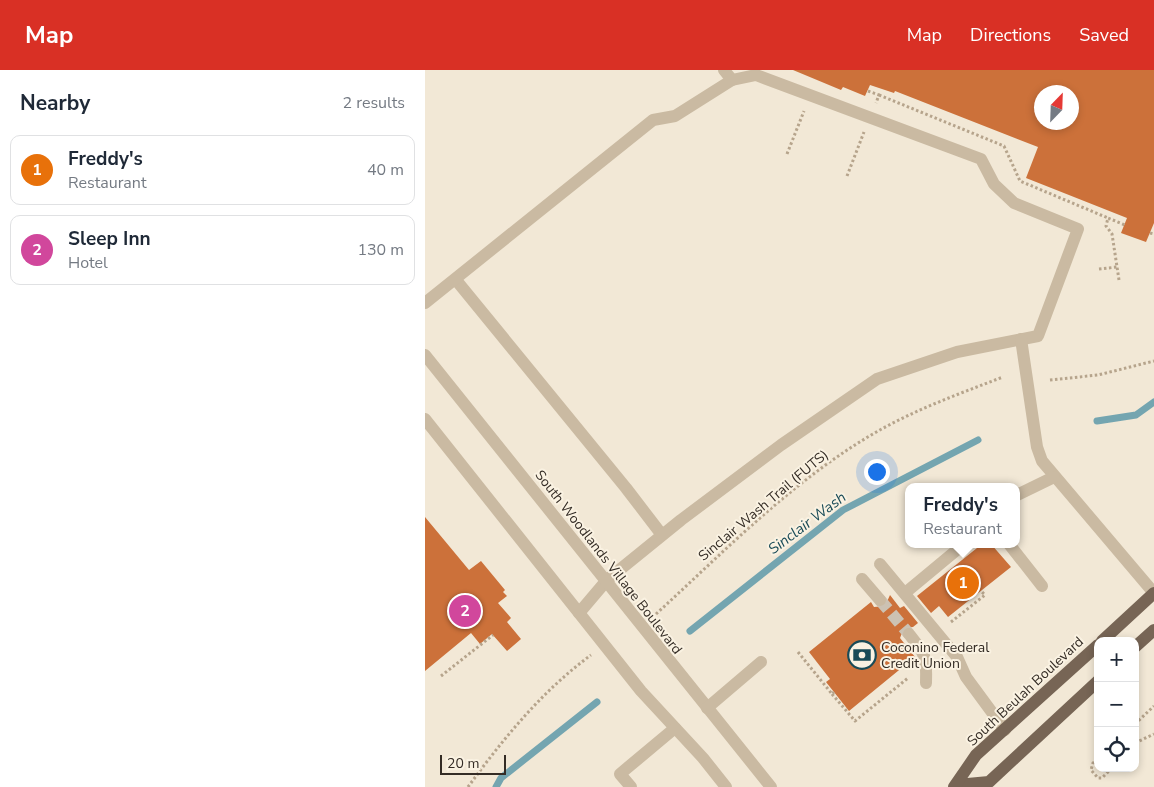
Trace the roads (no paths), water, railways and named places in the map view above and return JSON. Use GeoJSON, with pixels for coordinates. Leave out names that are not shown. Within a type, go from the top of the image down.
{"type":"FeatureCollection","features":[{"type":"Feature","properties":{"kind":"main road","name":"South Beulah Boulevard"},"geometry":{"type":"LineString","coordinates":[[1106,637],[1154,593]]}},
{"type":"Feature","properties":{"kind":"main road"},"geometry":{"type":"LineString","coordinates":[[1139,643],[1154,630]]}},
{"type":"Feature","properties":{"kind":"main road","name":"South Beulah Boulevard"},"geometry":{"type":"LineString","coordinates":[[955,786],[976,755],[1094,649]]}},
{"type":"Feature","properties":{"kind":"main road","name":"South Beulah Boulevard"},"geometry":{"type":"LineString","coordinates":[[955,786],[989,782],[1097,682]]}},
{"type":"Feature","properties":{"kind":"street"},"geometry":{"type":"LineString","coordinates":[[724,70],[733,80]]}},
{"type":"Feature","properties":{"kind":"street"},"geometry":{"type":"LineString","coordinates":[[425,303],[653,120],[675,116],[733,80],[757,75],[981,159],[994,184],[1014,204],[1078,229],[1038,336],[957,352],[877,379],[738,476],[662,535],[607,580],[579,612]]}},
{"type":"Feature","properties":{"kind":"street"},"geometry":{"type":"LineString","coordinates":[[456,280],[662,535]]}},
{"type":"Feature","properties":{"kind":"street"},"geometry":{"type":"LineString","coordinates":[[1021,339],[1037,447],[1041,461],[1154,593]]}},
{"type":"Feature","properties":{"kind":"street","name":"South Woodlands Village Boulevard"},"geometry":{"type":"LineString","coordinates":[[425,355],[771,787]]}},
{"type":"Feature","properties":{"kind":"street"},"geometry":{"type":"LineString","coordinates":[[425,419],[641,691],[726,787]]}},
{"type":"Feature","properties":{"kind":"street"},"geometry":{"type":"LineString","coordinates":[[1020,493],[1054,477]]}},
{"type":"Feature","properties":{"kind":"street"},"geometry":{"type":"LineString","coordinates":[[905,593],[959,548]]}},
{"type":"Feature","properties":{"kind":"street"},"geometry":{"type":"LineString","coordinates":[[1012,548],[1042,586]]}},
{"type":"Feature","properties":{"kind":"street"},"geometry":{"type":"LineString","coordinates":[[881,564],[957,657],[966,678],[1005,730]]}},
{"type":"Feature","properties":{"kind":"street"},"geometry":{"type":"LineString","coordinates":[[863,579],[880,600]]}},
{"type":"Feature","properties":{"kind":"street"},"geometry":{"type":"LineString","coordinates":[[909,634],[922,650],[927,662],[926,683]]}},
{"type":"Feature","properties":{"kind":"street"},"geometry":{"type":"LineString","coordinates":[[707,708],[761,662]]}},
{"type":"Feature","properties":{"kind":"street"},"geometry":{"type":"LineString","coordinates":[[631,787],[620,774],[675,728]]}},
{"type":"Feature","properties":{"kind":"waterway","name":"Sinclair Wash"},"geometry":{"type":"LineString","coordinates":[[1097,421],[1136,415],[1154,402]]}},
{"type":"Feature","properties":{"kind":"waterway","name":"Sinclair Wash"},"geometry":{"type":"LineString","coordinates":[[690,631],[843,510],[978,440]]}},
{"type":"Feature","properties":{"kind":"waterway","name":"Sinclair Wash"},"geometry":{"type":"LineString","coordinates":[[496,787],[501,778],[597,702]]}},
{"type":"Feature","properties":{"kind":"tunnel"},"geometry":{"type":"LineString","coordinates":[[880,600],[909,634]]}},
{"type":"Feature","properties":{"kind":"place","name":"Freddy's"},"geometry":{"type":"Point","coordinates":[963,583]}},
{"type":"Feature","properties":{"kind":"place","name":"Sleep Inn"},"geometry":{"type":"Point","coordinates":[465,611]}},
{"type":"Feature","properties":{"kind":"place","name":"Coconino Federal Credit Union"},"geometry":{"type":"Point","coordinates":[862,655]}}]}
